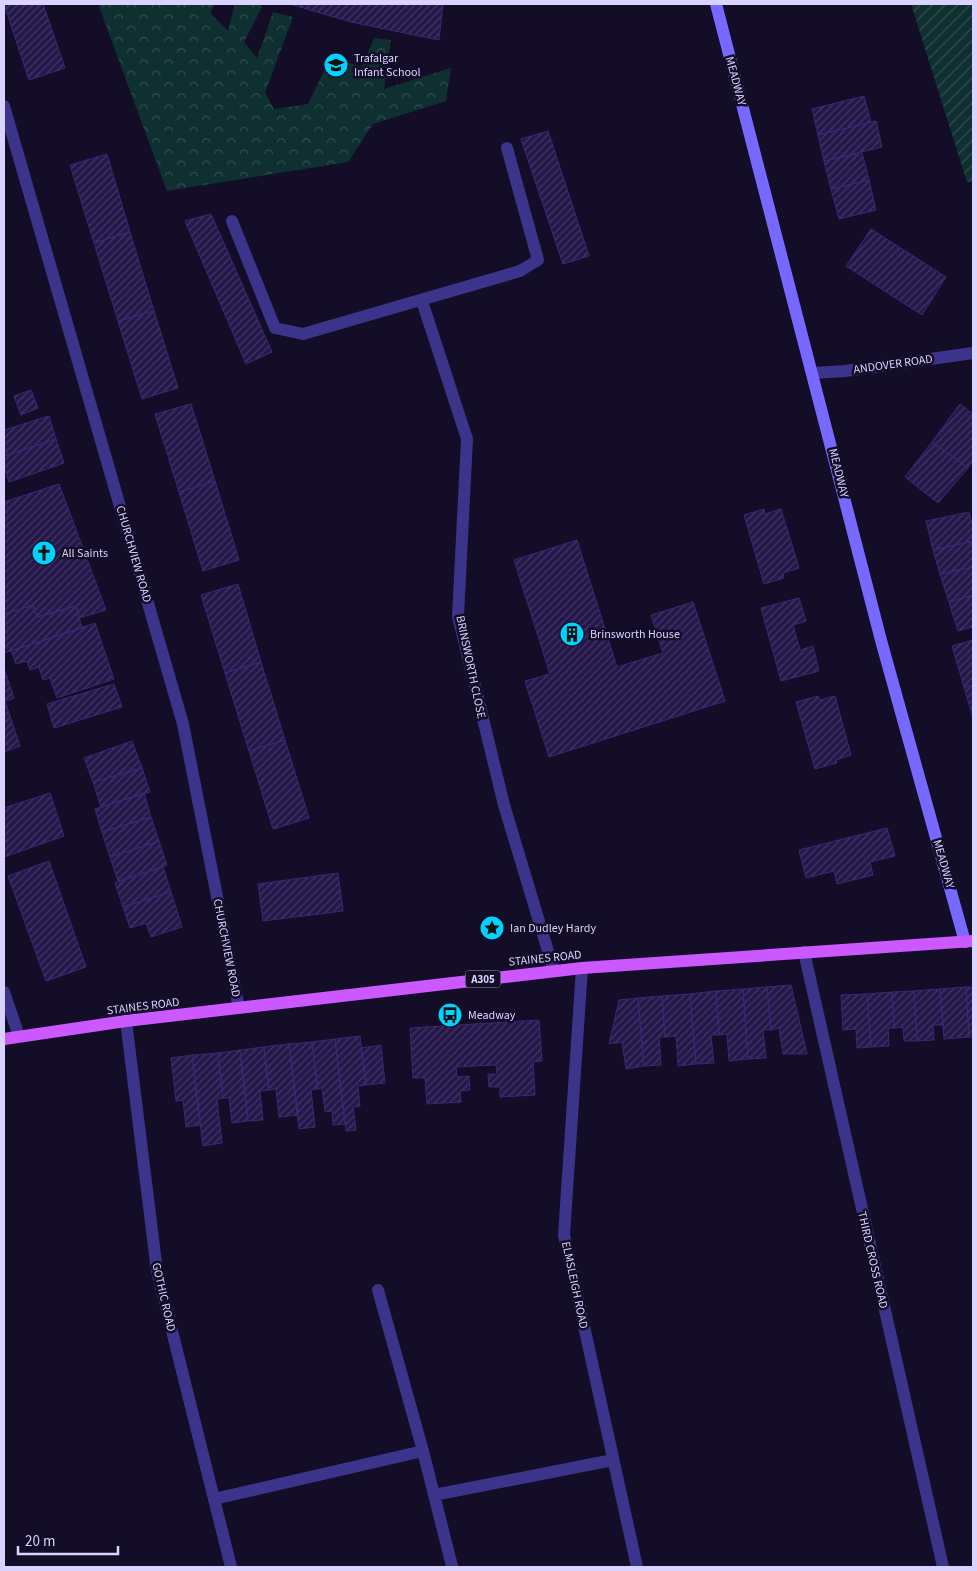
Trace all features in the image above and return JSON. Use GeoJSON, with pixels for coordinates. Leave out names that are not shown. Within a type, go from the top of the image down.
{"type":"FeatureCollection","features":[{"type":"Feature","properties":{"kind":"main road","name":"STAINES ROAD"},"geometry":{"type":"LineString","coordinates":[[4,1039],[126,1021],[582,968],[969,941]]}},
{"type":"Feature","properties":{"kind":"street","name":"MEADWAY"},"geometry":{"type":"LineString","coordinates":[[716,4],[813,372],[882,644],[969,941]]}},
{"type":"Feature","properties":{"kind":"street","name":"CHURCHVIEW ROAD"},"geometry":{"type":"LineString","coordinates":[[4,106],[183,724],[239,1008]]}},
{"type":"Feature","properties":{"kind":"street"},"geometry":{"type":"LineString","coordinates":[[232,221],[275,328],[303,334],[520,271],[538,260],[507,148]]}},
{"type":"Feature","properties":{"kind":"street","name":"BRINSWORTH CLOSE"},"geometry":{"type":"LineString","coordinates":[[422,300],[467,439],[458,616],[504,805],[554,971]]}},
{"type":"Feature","properties":{"kind":"street","name":"ANDOVER ROAD"},"geometry":{"type":"LineString","coordinates":[[813,372],[845,371],[973,353]]}},
{"type":"Feature","properties":{"kind":"street","name":"THIRD CROSS ROAD"},"geometry":{"type":"LineString","coordinates":[[804,952],[943,1567]]}},
{"type":"Feature","properties":{"kind":"street","name":"ELMSLEIGH ROAD"},"geometry":{"type":"LineString","coordinates":[[582,968],[564,1235],[637,1567]]}},
{"type":"Feature","properties":{"kind":"street"},"geometry":{"type":"LineString","coordinates":[[4,992],[19,1036]]}},
{"type":"Feature","properties":{"kind":"street","name":"GOTHIC ROAD"},"geometry":{"type":"LineString","coordinates":[[126,1021],[157,1271],[231,1567]]}},
{"type":"Feature","properties":{"kind":"street"},"geometry":{"type":"LineString","coordinates":[[378,1290],[423,1451],[452,1566]]}},
{"type":"Feature","properties":{"kind":"street"},"geometry":{"type":"LineString","coordinates":[[214,1499],[423,1451]]}},
{"type":"Feature","properties":{"kind":"street"},"geometry":{"type":"LineString","coordinates":[[434,1495],[613,1460]]}},
{"type":"Feature","properties":{"kind":"green space"},"geometry":{"type":"Polygon","coordinates":[[[98,4],[215,4],[210,13],[228,31],[235,4],[257,4],[262,7],[244,42],[257,58],[273,12],[293,17],[265,93],[274,109],[308,104],[331,57],[362,67],[374,38],[391,40],[384,89],[451,68],[446,101],[373,124],[348,162],[167,191],[98,4]]]}},
{"type":"Feature","properties":{"kind":"green space"},"geometry":{"type":"Polygon","coordinates":[[[911,4],[973,4],[973,182],[967,182],[911,4]]]}},
{"type":"Feature","properties":{"kind":"building"},"geometry":{"type":"Polygon","coordinates":[[[4,4],[43,4],[65,68],[29,80],[4,4]]]}},
{"type":"Feature","properties":{"kind":"building","name":"Trafalgar Infant School"},"geometry":{"type":"Polygon","coordinates":[[[290,4],[443,4],[439,40],[351,22],[290,4]]]}},
{"type":"Feature","properties":{"kind":"building"},"geometry":{"type":"Polygon","coordinates":[[[864,96],[871,122],[818,135],[812,109],[864,96]]]}},
{"type":"Feature","properties":{"kind":"building"},"geometry":{"type":"Polygon","coordinates":[[[876,121],[882,147],[824,161],[818,135],[876,121]]]}},
{"type":"Feature","properties":{"kind":"building"},"geometry":{"type":"Polygon","coordinates":[[[548,131],[589,256],[563,264],[521,139],[548,131]]]}},
{"type":"Feature","properties":{"kind":"building"},"geometry":{"type":"Polygon","coordinates":[[[862,153],[869,180],[831,189],[824,161],[862,153]]]}},
{"type":"Feature","properties":{"kind":"building"},"geometry":{"type":"Polygon","coordinates":[[[107,154],[130,232],[94,243],[70,165],[107,154]]]}},
{"type":"Feature","properties":{"kind":"building"},"geometry":{"type":"Polygon","coordinates":[[[869,180],[876,210],[839,219],[831,189],[869,180]]]}},
{"type":"Feature","properties":{"kind":"building"},"geometry":{"type":"Polygon","coordinates":[[[211,214],[272,352],[246,364],[185,221],[211,214]]]}},
{"type":"Feature","properties":{"kind":"building"},"geometry":{"type":"Polygon","coordinates":[[[871,229],[946,277],[922,315],[846,266],[871,229]]]}},
{"type":"Feature","properties":{"kind":"building"},"geometry":{"type":"Polygon","coordinates":[[[130,232],[154,311],[118,321],[94,243],[130,232]]]}},
{"type":"Feature","properties":{"kind":"building"},"geometry":{"type":"Polygon","coordinates":[[[154,311],[178,388],[142,399],[118,321],[154,311]]]}},
{"type":"Feature","properties":{"kind":"building"},"geometry":{"type":"Polygon","coordinates":[[[31,390],[38,408],[21,415],[14,396],[31,390]]]}},
{"type":"Feature","properties":{"kind":"building"},"geometry":{"type":"Polygon","coordinates":[[[191,404],[215,481],[179,492],[155,414],[191,404]]]}},
{"type":"Feature","properties":{"kind":"building"},"geometry":{"type":"Polygon","coordinates":[[[960,404],[973,414],[973,460],[968,468],[932,442],[960,404]]]}},
{"type":"Feature","properties":{"kind":"building"},"geometry":{"type":"Polygon","coordinates":[[[49,416],[56,439],[4,456],[4,430],[49,416]]]}},
{"type":"Feature","properties":{"kind":"building"},"geometry":{"type":"Polygon","coordinates":[[[56,439],[64,463],[9,482],[4,467],[4,456],[56,439]]]}},
{"type":"Feature","properties":{"kind":"building"},"geometry":{"type":"Polygon","coordinates":[[[932,442],[968,468],[938,503],[905,477],[932,442]]]}},
{"type":"Feature","properties":{"kind":"building"},"geometry":{"type":"Polygon","coordinates":[[[215,481],[239,560],[203,571],[179,492],[215,481]]]}},
{"type":"Feature","properties":{"kind":"building","name":"All Saints"},"geometry":{"type":"Polygon","coordinates":[[[59,484],[106,610],[79,618],[76,606],[37,617],[33,605],[4,614],[4,502],[59,484]]]}},
{"type":"Feature","properties":{"kind":"building"},"geometry":{"type":"Polygon","coordinates":[[[764,509],[765,514],[781,509],[799,568],[783,573],[784,578],[764,584],[744,515],[764,509]]]}},
{"type":"Feature","properties":{"kind":"building"},"geometry":{"type":"Polygon","coordinates":[[[969,512],[973,527],[973,541],[933,550],[926,521],[969,512]]]}},
{"type":"Feature","properties":{"kind":"building","name":"Brinsworth House"},"geometry":{"type":"Polygon","coordinates":[[[577,540],[617,667],[663,653],[651,615],[693,602],[725,701],[549,757],[525,681],[550,674],[514,560],[577,540]]]}},
{"type":"Feature","properties":{"kind":"building"},"geometry":{"type":"Polygon","coordinates":[[[973,541],[973,567],[940,574],[933,550],[973,541]]]}},
{"type":"Feature","properties":{"kind":"building"},"geometry":{"type":"Polygon","coordinates":[[[973,567],[973,595],[949,602],[940,574],[973,567]]]}},
{"type":"Feature","properties":{"kind":"building"},"geometry":{"type":"Polygon","coordinates":[[[238,584],[261,662],[225,673],[201,595],[238,584]]]}},
{"type":"Feature","properties":{"kind":"building"},"geometry":{"type":"Polygon","coordinates":[[[973,595],[973,627],[958,631],[949,602],[973,595]]]}},
{"type":"Feature","properties":{"kind":"building"},"geometry":{"type":"Polygon","coordinates":[[[799,598],[806,621],[793,625],[800,650],[813,646],[819,671],[781,681],[761,608],[799,598]]]}},
{"type":"Feature","properties":{"kind":"building"},"geometry":{"type":"Polygon","coordinates":[[[33,605],[37,617],[76,606],[82,628],[4,653],[4,614],[33,605]]]}},
{"type":"Feature","properties":{"kind":"building"},"geometry":{"type":"Polygon","coordinates":[[[95,623],[114,679],[57,698],[50,678],[43,680],[39,667],[30,670],[27,661],[16,664],[11,651],[95,623]]]}},
{"type":"Feature","properties":{"kind":"building"},"geometry":{"type":"Polygon","coordinates":[[[973,640],[973,685],[964,687],[952,646],[973,640]]]}},
{"type":"Feature","properties":{"kind":"building"},"geometry":{"type":"Polygon","coordinates":[[[261,662],[285,740],[249,751],[225,673],[261,662]]]}},
{"type":"Feature","properties":{"kind":"building"},"geometry":{"type":"Polygon","coordinates":[[[4,668],[14,698],[5,701],[20,746],[4,752],[4,668]]]}},
{"type":"Feature","properties":{"kind":"building"},"geometry":{"type":"Polygon","coordinates":[[[114,684],[122,707],[54,728],[47,704],[114,684]]]}},
{"type":"Feature","properties":{"kind":"building"},"geometry":{"type":"Polygon","coordinates":[[[973,685],[973,718],[964,687],[973,685]]]}},
{"type":"Feature","properties":{"kind":"building"},"geometry":{"type":"Polygon","coordinates":[[[818,696],[820,700],[835,696],[851,755],[836,760],[837,763],[815,769],[796,702],[818,696]]]}},
{"type":"Feature","properties":{"kind":"building"},"geometry":{"type":"Polygon","coordinates":[[[285,740],[309,818],[273,829],[249,751],[285,740]]]}},
{"type":"Feature","properties":{"kind":"building"},"geometry":{"type":"Polygon","coordinates":[[[132,741],[142,768],[93,782],[84,758],[132,741]]]}},
{"type":"Feature","properties":{"kind":"building"},"geometry":{"type":"Polygon","coordinates":[[[142,768],[150,792],[101,807],[93,782],[142,768]]]}},
{"type":"Feature","properties":{"kind":"building"},"geometry":{"type":"Polygon","coordinates":[[[50,793],[64,836],[4,857],[4,808],[50,793]]]}},
{"type":"Feature","properties":{"kind":"building"},"geometry":{"type":"Polygon","coordinates":[[[144,793],[151,817],[102,832],[95,809],[144,793]]]}},
{"type":"Feature","properties":{"kind":"building"},"geometry":{"type":"Polygon","coordinates":[[[151,817],[159,841],[110,857],[102,832],[151,817]]]}},
{"type":"Feature","properties":{"kind":"building"},"geometry":{"type":"Polygon","coordinates":[[[887,828],[895,856],[870,862],[873,875],[837,884],[834,871],[806,878],[799,850],[887,828]]]}},
{"type":"Feature","properties":{"kind":"building"},"geometry":{"type":"Polygon","coordinates":[[[159,841],[167,865],[118,881],[110,857],[159,841]]]}},
{"type":"Feature","properties":{"kind":"building"},"geometry":{"type":"Polygon","coordinates":[[[49,861],[86,967],[46,981],[8,876],[49,861]]]}},
{"type":"Feature","properties":{"kind":"building"},"geometry":{"type":"Polygon","coordinates":[[[163,867],[171,892],[123,907],[115,883],[163,867]]]}},
{"type":"Feature","properties":{"kind":"building"},"geometry":{"type":"Polygon","coordinates":[[[338,873],[343,911],[263,921],[258,884],[338,873]]]}},
{"type":"Feature","properties":{"kind":"building"},"geometry":{"type":"Polygon","coordinates":[[[171,892],[182,927],[151,937],[146,923],[130,928],[123,907],[171,892]]]}},
{"type":"Feature","properties":{"kind":"building"},"geometry":{"type":"Polygon","coordinates":[[[791,985],[807,1054],[783,1054],[779,1028],[771,1030],[767,987],[791,985]]]}},
{"type":"Feature","properties":{"kind":"building"},"geometry":{"type":"Polygon","coordinates":[[[767,987],[771,1030],[763,1030],[766,1058],[748,1059],[743,989],[767,987]]]}},
{"type":"Feature","properties":{"kind":"building"},"geometry":{"type":"Polygon","coordinates":[[[966,987],[973,987],[973,1037],[969,1037],[966,987]]]}},
{"type":"Feature","properties":{"kind":"building"},"geometry":{"type":"Polygon","coordinates":[[[966,987],[969,1037],[944,1039],[940,989],[966,987]]]}},
{"type":"Feature","properties":{"kind":"building"},"geometry":{"type":"Polygon","coordinates":[[[743,989],[748,1059],[729,1061],[727,1034],[719,1035],[716,991],[743,989]]]}},
{"type":"Feature","properties":{"kind":"building"},"geometry":{"type":"Polygon","coordinates":[[[940,989],[943,1025],[933,1025],[934,1040],[917,1041],[914,991],[940,989]]]}},
{"type":"Feature","properties":{"kind":"building"},"geometry":{"type":"Polygon","coordinates":[[[716,991],[719,1035],[711,1035],[714,1063],[696,1064],[690,994],[716,991]]]}},
{"type":"Feature","properties":{"kind":"building"},"geometry":{"type":"Polygon","coordinates":[[[914,991],[917,1041],[904,1041],[903,1027],[894,1028],[892,992],[914,991]]]}},
{"type":"Feature","properties":{"kind":"building"},"geometry":{"type":"Polygon","coordinates":[[[892,992],[894,1028],[888,1028],[889,1046],[871,1047],[867,994],[892,992]]]}},
{"type":"Feature","properties":{"kind":"building"},"geometry":{"type":"Polygon","coordinates":[[[690,994],[696,1064],[678,1066],[676,1036],[665,1037],[662,996],[690,994]]]}},
{"type":"Feature","properties":{"kind":"building"},"geometry":{"type":"Polygon","coordinates":[[[867,994],[871,1047],[857,1048],[856,1029],[843,1030],[841,995],[867,994]]]}},
{"type":"Feature","properties":{"kind":"building"},"geometry":{"type":"Polygon","coordinates":[[[662,996],[665,1037],[659,1037],[661,1065],[644,1066],[638,998],[662,996]]]}},
{"type":"Feature","properties":{"kind":"building"},"geometry":{"type":"Polygon","coordinates":[[[638,998],[644,1066],[626,1069],[622,1042],[609,1044],[619,1000],[638,998]]]}},
{"type":"Feature","properties":{"kind":"building"},"geometry":{"type":"Polygon","coordinates":[[[539,1020],[542,1061],[533,1062],[535,1095],[500,1097],[500,1087],[489,1087],[488,1074],[497,1074],[496,1065],[456,1067],[457,1077],[469,1076],[470,1090],[460,1091],[461,1102],[427,1104],[425,1078],[413,1078],[410,1028],[539,1020]]]}},
{"type":"Feature","properties":{"kind":"building"},"geometry":{"type":"Polygon","coordinates":[[[360,1036],[366,1085],[358,1086],[360,1106],[353,1107],[356,1130],[346,1131],[335,1039],[360,1036]]]}},
{"type":"Feature","properties":{"kind":"building"},"geometry":{"type":"Polygon","coordinates":[[[335,1039],[345,1124],[333,1125],[332,1111],[325,1112],[322,1088],[318,1089],[312,1042],[335,1039]]]}},
{"type":"Feature","properties":{"kind":"building"},"geometry":{"type":"Polygon","coordinates":[[[312,1042],[318,1089],[311,1090],[315,1127],[299,1129],[289,1044],[312,1042]]]}},
{"type":"Feature","properties":{"kind":"building"},"geometry":{"type":"Polygon","coordinates":[[[289,1044],[298,1115],[279,1117],[276,1089],[269,1090],[264,1047],[289,1044]]]}},
{"type":"Feature","properties":{"kind":"building"},"geometry":{"type":"Polygon","coordinates":[[[381,1045],[385,1083],[366,1085],[361,1048],[381,1045]]]}},
{"type":"Feature","properties":{"kind":"building"},"geometry":{"type":"Polygon","coordinates":[[[264,1047],[269,1090],[260,1091],[263,1120],[248,1121],[240,1050],[264,1047]]]}},
{"type":"Feature","properties":{"kind":"building"},"geometry":{"type":"Polygon","coordinates":[[[240,1050],[248,1121],[232,1123],[229,1098],[223,1098],[218,1053],[240,1050]]]}},
{"type":"Feature","properties":{"kind":"building"},"geometry":{"type":"Polygon","coordinates":[[[218,1053],[223,1098],[217,1099],[222,1143],[203,1146],[192,1055],[218,1053]]]}},
{"type":"Feature","properties":{"kind":"building"},"geometry":{"type":"Polygon","coordinates":[[[192,1055],[200,1125],[186,1127],[183,1100],[176,1101],[171,1058],[192,1055]]]}},
{"type":"Feature","properties":{"kind":"place","name":"Trafalgar Infant School"},"geometry":{"type":"Point","coordinates":[336,65]}},
{"type":"Feature","properties":{"kind":"place","name":"All Saints"},"geometry":{"type":"Point","coordinates":[44,553]}},
{"type":"Feature","properties":{"kind":"place","name":"Brinsworth House"},"geometry":{"type":"Point","coordinates":[572,634]}},
{"type":"Feature","properties":{"kind":"place","name":"Ian Dudley Hardy"},"geometry":{"type":"Point","coordinates":[492,928]}},
{"type":"Feature","properties":{"kind":"place","name":"Meadway"},"geometry":{"type":"Point","coordinates":[450,1015]}}]}
